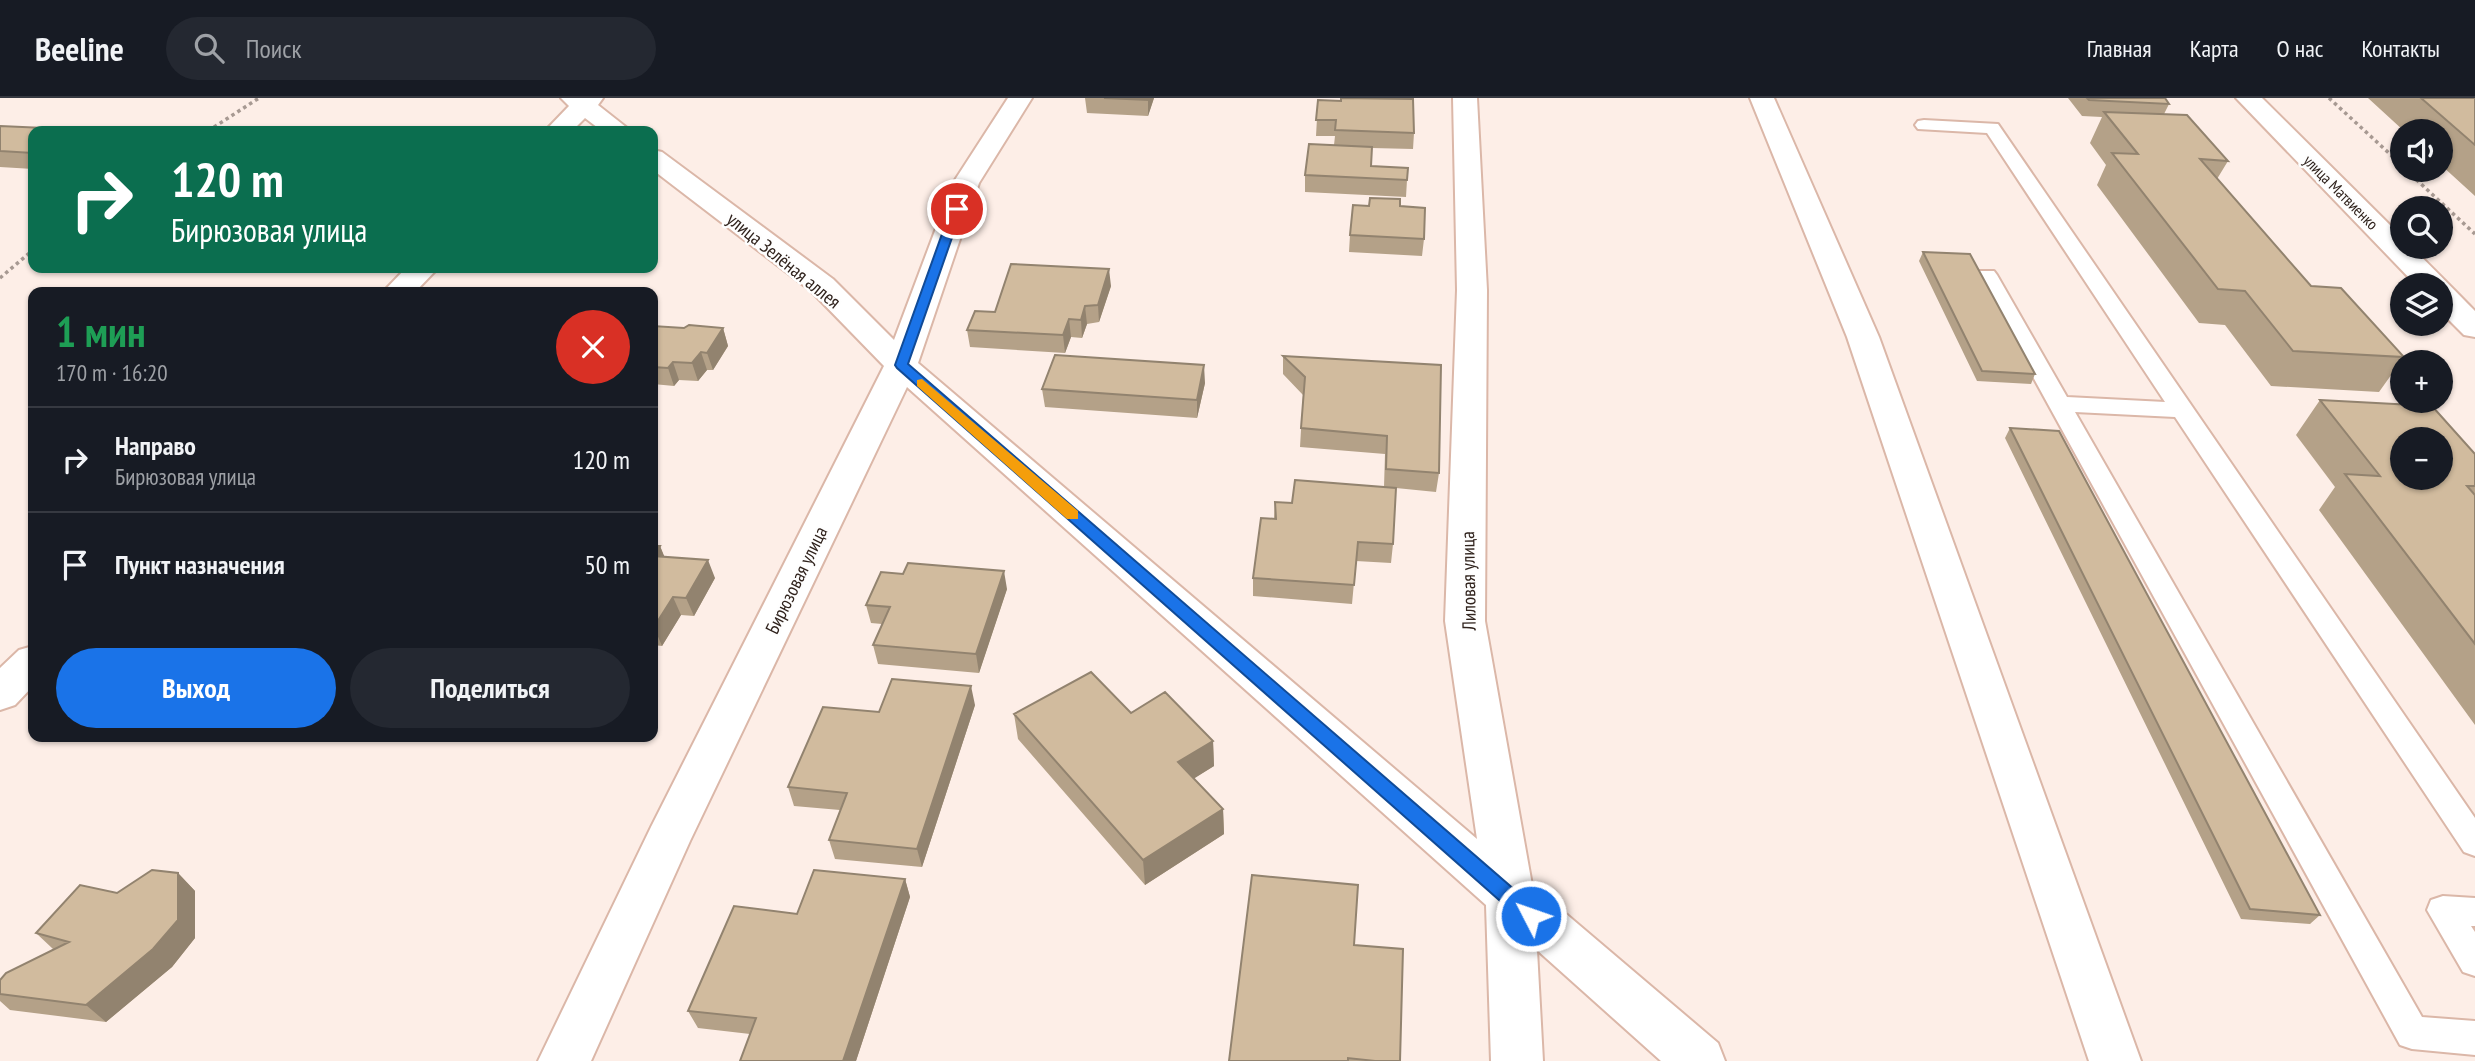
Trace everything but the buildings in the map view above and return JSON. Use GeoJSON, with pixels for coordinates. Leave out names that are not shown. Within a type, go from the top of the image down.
{"type":"FeatureCollection","features":[{"type":"Feature","properties":{"kind":"street","name":"Бирюзовая улица"},"geometry":{"type":"LineString","coordinates":[[564,1061],[667,841],[901,365],[966,183],[1020,98]]}},
{"type":"Feature","properties":{"kind":"street","name":"Лиловая улица"},"geometry":{"type":"LineString","coordinates":[[1465,98],[1472,290],[1465,621],[1510,898],[1517,1061]]}},
{"type":"Feature","properties":{"kind":"street"},"geometry":{"type":"LineString","coordinates":[[1762,98],[1863,337],[2115,1061]]}},
{"type":"Feature","properties":{"kind":"street","name":"улица Матвиенко"},"geometry":{"type":"LineString","coordinates":[[2248,98],[2421,273]]}},
{"type":"Feature","properties":{"kind":"street"},"geometry":{"type":"LineString","coordinates":[[562,126],[582,101],[612,126]]}},
{"type":"Feature","properties":{"kind":"street","name":"улица Зелёная аллея"},"geometry":{"type":"LineString","coordinates":[[658,162],[822,285],[901,365],[1699,1061]]}},
{"type":"Feature","properties":{"kind":"street"},"geometry":{"type":"LineString","coordinates":[[403,287],[418,273]]}},
{"type":"Feature","properties":{"kind":"street"},"geometry":{"type":"LineString","coordinates":[[2453,305],[2475,328]]}},
{"type":"Feature","properties":{"kind":"street"},"geometry":{"type":"LineString","coordinates":[[0,694],[28,666]]}},
{"type":"Feature","properties":{"kind":"lane"},"geometry":{"type":"LineString","coordinates":[[1924,125],[1992,128],[2475,843]]}},
{"type":"Feature","properties":{"kind":"lane"},"geometry":{"type":"LineString","coordinates":[[1987,275],[2412,1033],[2475,1038]]}},
{"type":"Feature","properties":{"kind":"lane"},"geometry":{"type":"LineString","coordinates":[[2060,404],[2183,410]]}},
{"type":"Feature","properties":{"kind":"lane"},"geometry":{"type":"LineString","coordinates":[[2475,912],[2443,910],[2475,961]]}},
{"type":"Feature","properties":{"kind":"path"},"geometry":{"type":"LineString","coordinates":[[216,126],[260,98]]}},
{"type":"Feature","properties":{"kind":"path"},"geometry":{"type":"LineString","coordinates":[[2329,98],[2390,155]]}},
{"type":"Feature","properties":{"kind":"path"},"geometry":{"type":"LineString","coordinates":[[2419,182],[2475,234]]}},
{"type":"Feature","properties":{"kind":"path"},"geometry":{"type":"LineString","coordinates":[[0,278],[28,254]]}},
{"type":"Feature","properties":{"kind":"slow traffic"},"geometry":{"type":"LineString","coordinates":[[922,383],[1073,515]]}},
{"type":"Feature","properties":{"kind":"route"},"geometry":{"type":"LineString","coordinates":[[957,209],[901,365],[1531,916]]}}]}
